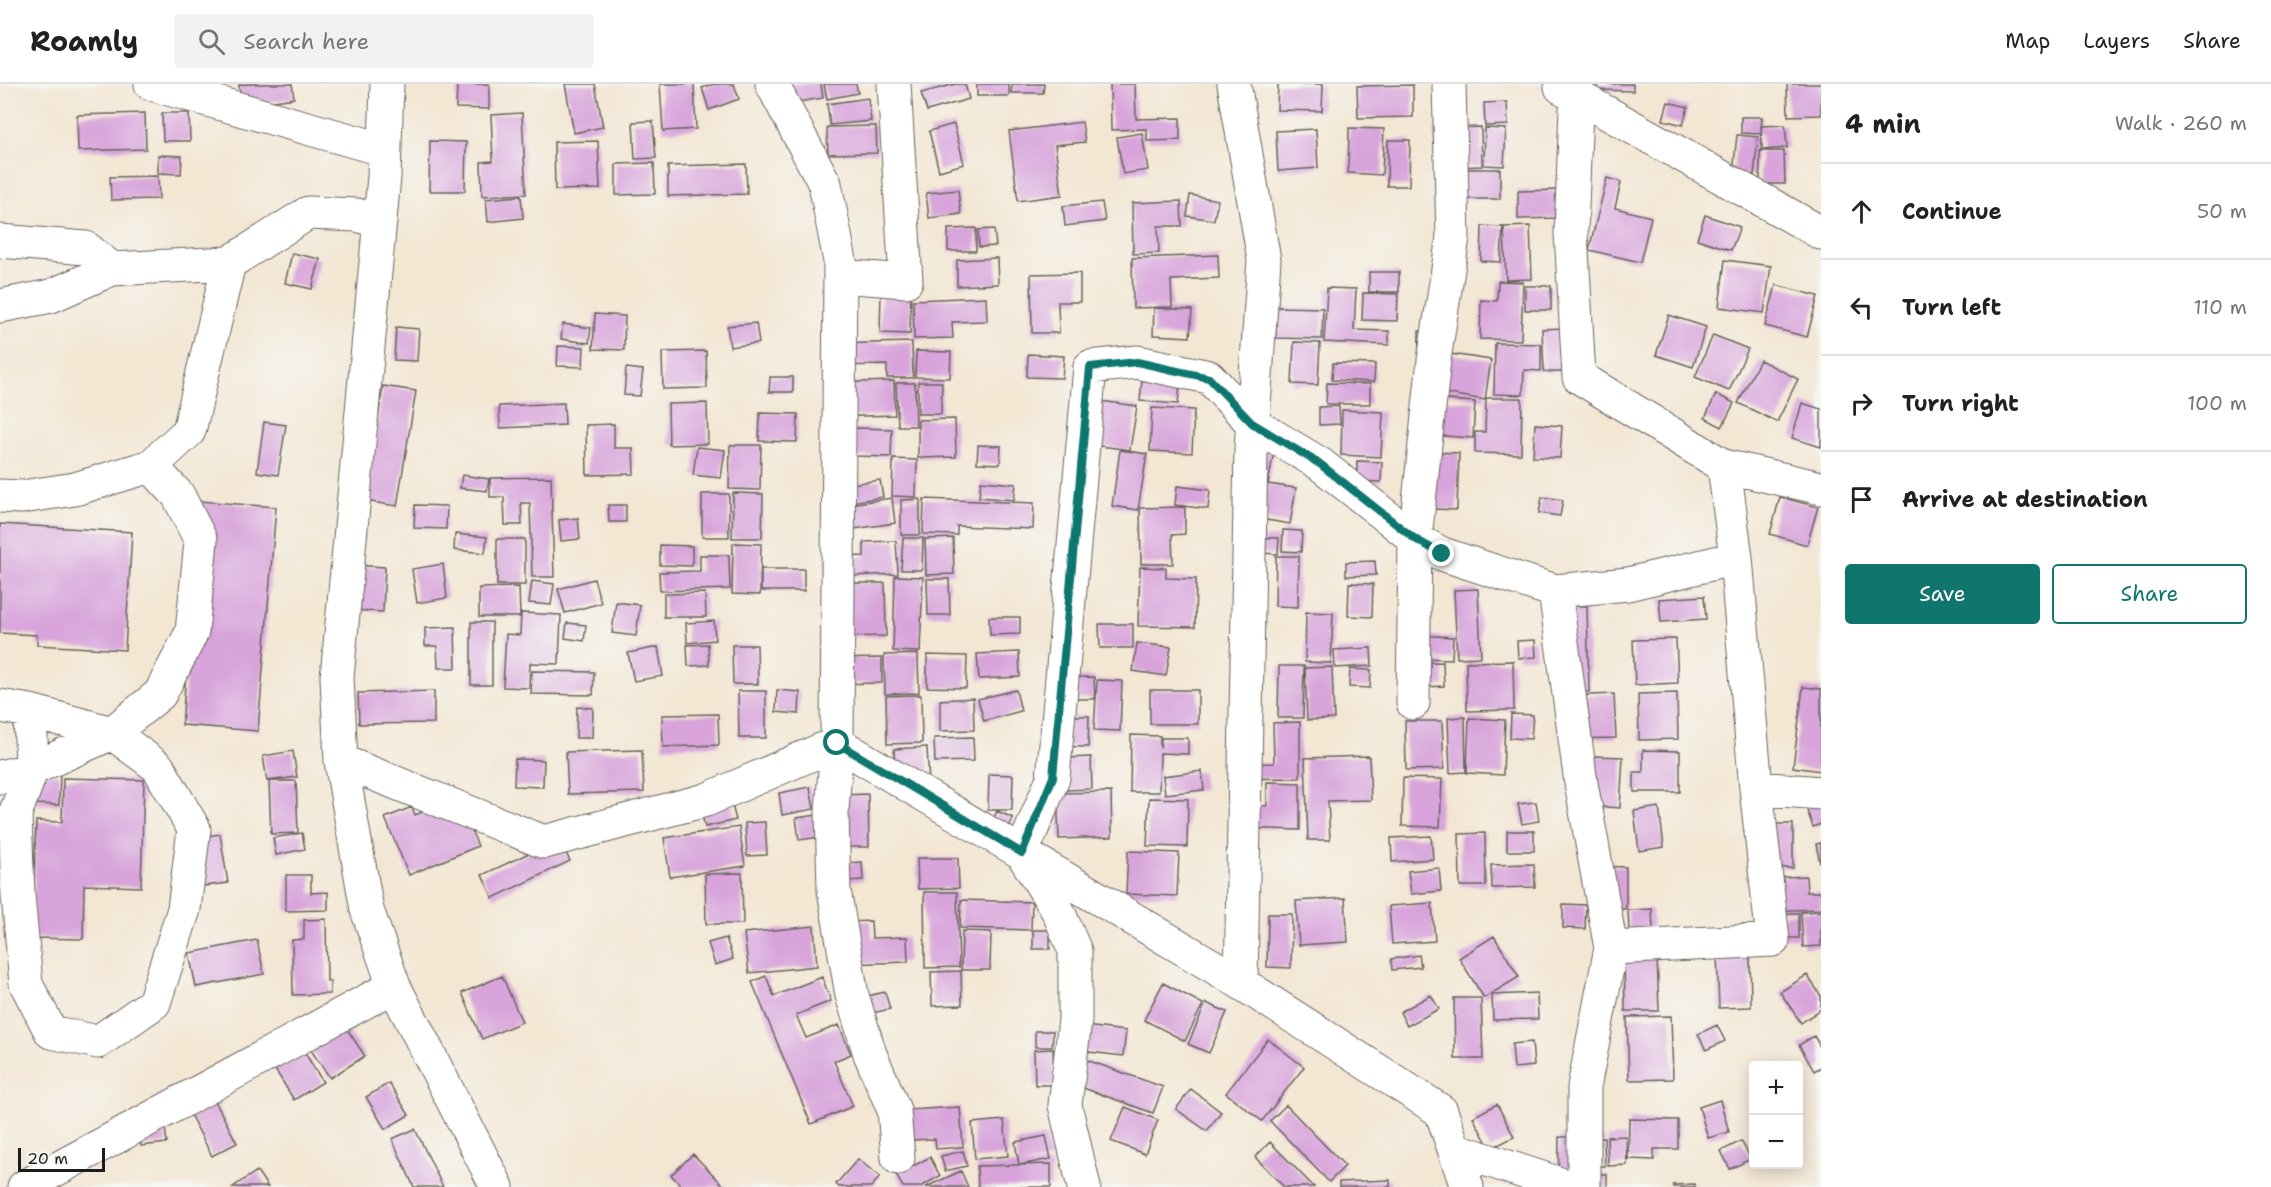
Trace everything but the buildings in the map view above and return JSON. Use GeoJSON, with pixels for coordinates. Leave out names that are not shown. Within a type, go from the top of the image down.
{"type":"FeatureCollection","features":[{"type":"Feature","properties":{"kind":"street"},"geometry":{"type":"LineString","coordinates":[[152,84],[385,150]]}},
{"type":"Feature","properties":{"kind":"street"},"geometry":{"type":"LineString","coordinates":[[387,84],[380,222],[337,677],[341,761],[367,910],[394,986],[499,1182]]}},
{"type":"Feature","properties":{"kind":"street"},"geometry":{"type":"LineString","coordinates":[[772,84],[825,184],[840,261],[837,743],[832,811],[834,890],[852,995],[870,1054],[894,1110],[898,1158]]}},
{"type":"Feature","properties":{"kind":"street"},"geometry":{"type":"LineString","coordinates":[[840,276],[906,281],[894,84]]}},
{"type":"Feature","properties":{"kind":"street"},"geometry":{"type":"LineString","coordinates":[[1234,84],[1264,260],[1252,423],[1241,983]]}},
{"type":"Feature","properties":{"kind":"street"},"geometry":{"type":"LineString","coordinates":[[1413,703],[1415,539],[1434,360],[1453,237],[1449,84]]}},
{"type":"Feature","properties":{"kind":"street"},"geometry":{"type":"LineString","coordinates":[[1570,89],[1821,233]]}},
{"type":"Feature","properties":{"kind":"street"},"geometry":{"type":"LineString","coordinates":[[1570,89],[1571,232],[1579,376],[1724,466],[1821,488]]}},
{"type":"Feature","properties":{"kind":"street"},"geometry":{"type":"LineString","coordinates":[[0,306],[51,296],[112,268],[229,263],[308,213],[357,215],[380,222]]}},
{"type":"Feature","properties":{"kind":"street"},"geometry":{"type":"LineString","coordinates":[[0,241],[86,248],[112,268]]}},
{"type":"Feature","properties":{"kind":"street"},"geometry":{"type":"LineString","coordinates":[[0,496],[22,496],[75,489],[151,466],[189,431],[229,263]]}},
{"type":"Feature","properties":{"kind":"street"},"geometry":{"type":"LineString","coordinates":[[1022,853],[1053,777],[1090,367],[1137,362],[1209,378],[1252,423],[1320,464],[1415,539],[1442,554],[1555,591],[1628,584],[1736,558]]}},
{"type":"Feature","properties":{"kind":"street"},"geometry":{"type":"LineString","coordinates":[[0,777],[32,769],[112,733],[160,694],[192,632],[201,541],[178,495],[151,466]]}},
{"type":"Feature","properties":{"kind":"street"},"geometry":{"type":"LineString","coordinates":[[1611,948],[1773,940],[1756,788],[1736,558],[1724,466]]}},
{"type":"Feature","properties":{"kind":"street"},"geometry":{"type":"LineString","coordinates":[[1555,591],[1581,783],[1611,948],[1584,1087],[1584,1187]]}},
{"type":"Feature","properties":{"kind":"street"},"geometry":{"type":"LineString","coordinates":[[15,709],[112,733],[158,767],[194,829],[184,909],[154,1003],[98,1042],[51,1032],[26,984],[18,895],[15,814],[32,769],[15,709]]}},
{"type":"Feature","properties":{"kind":"street"},"geometry":{"type":"LineString","coordinates":[[341,761],[544,842],[706,800],[837,743]]}},
{"type":"Feature","properties":{"kind":"street"},"geometry":{"type":"LineString","coordinates":[[837,743],[1241,983],[1441,1111],[1467,1187]]}},
{"type":"Feature","properties":{"kind":"street"},"geometry":{"type":"LineString","coordinates":[[1756,788],[1821,793]]}},
{"type":"Feature","properties":{"kind":"street"},"geometry":{"type":"LineString","coordinates":[[1022,853],[1058,910],[1076,951],[1076,1020],[1065,1105],[1084,1187]]}},
{"type":"Feature","properties":{"kind":"street"},"geometry":{"type":"LineString","coordinates":[[24,1187],[394,986]]}},
{"type":"Feature","properties":{"kind":"street"},"geometry":{"type":"LineString","coordinates":[[1454,1149],[1569,1187]]}},
{"type":"Feature","properties":{"kind":"route"},"geometry":{"type":"LineString","coordinates":[[837,743],[1022,853],[1053,777],[1090,367],[1137,362],[1209,378],[1252,423],[1320,464],[1415,539],[1442,554]]}}]}
